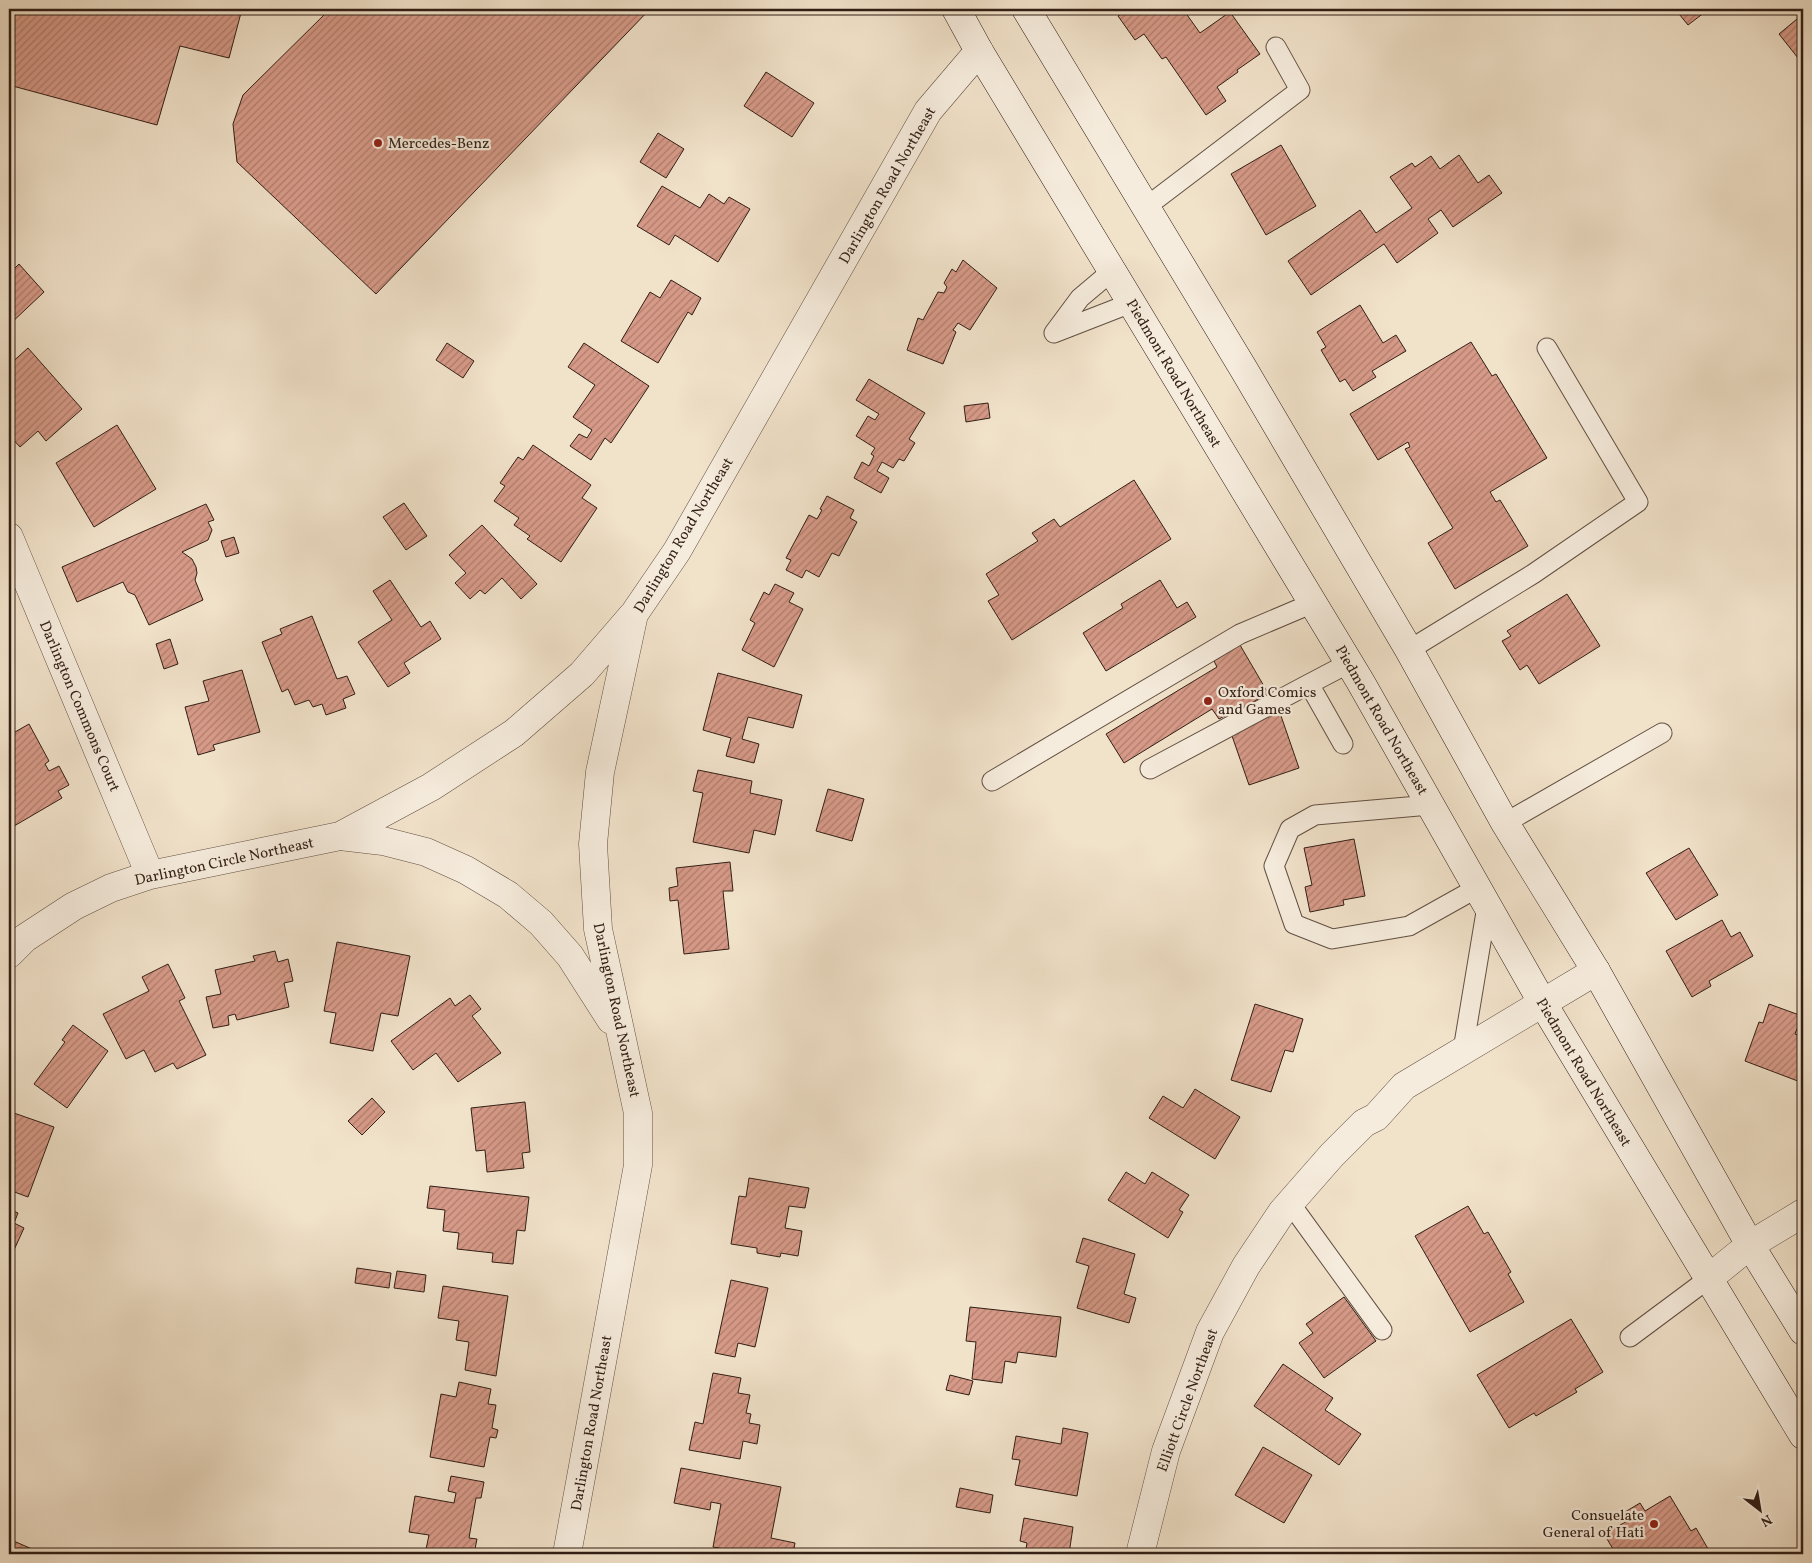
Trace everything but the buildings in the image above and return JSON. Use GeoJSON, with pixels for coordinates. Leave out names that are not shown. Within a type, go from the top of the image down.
{"type":"FeatureCollection","features":[{"type":"Feature","properties":{"kind":"street","name":"Piedmont Road Northeast"},"geometry":{"type":"LineString","coordinates":[[956,9],[1349,663],[1542,1002],[1803,1435]]}},
{"type":"Feature","properties":{"kind":"street"},"geometry":{"type":"LineString","coordinates":[[1026,9],[1187,273],[1409,650],[1505,823],[1596,972],[1750,1246],[1803,1331]]}},
{"type":"Feature","properties":{"kind":"street","name":"Darlington Road Northeast"},"geometry":{"type":"LineString","coordinates":[[567,1554],[638,1165],[638,1113],[598,929],[593,844],[600,772],[634,614],[676,551],[928,111],[980,51]]}},
{"type":"Feature","properties":{"kind":"street","name":"Darlington Commons Court"},"geometry":{"type":"LineString","coordinates":[[9,537],[150,875]]}},
{"type":"Feature","properties":{"kind":"street","name":"Darlington Circle Northeast"},"geometry":{"type":"LineString","coordinates":[[9,954],[25,938],[74,906],[111,888],[150,875],[340,836],[431,787],[514,733],[582,674],[634,614]]}},
{"type":"Feature","properties":{"kind":"street","name":"Darlington Circle Northeast"},"geometry":{"type":"LineString","coordinates":[[340,836],[383,841],[426,852],[466,870],[508,895],[541,923],[570,956],[598,997],[622,1041]]}},
{"type":"Feature","properties":{"kind":"street","name":"Elliott Circle Northeast"},"geometry":{"type":"LineString","coordinates":[[1140,1554],[1166,1451],[1210,1332],[1246,1266],[1290,1203],[1332,1155],[1364,1123],[1376,1117],[1404,1086],[1542,1002],[1596,972]]}},
{"type":"Feature","properties":{"kind":"street"},"geometry":{"type":"LineString","coordinates":[[1708,1279],[1750,1246],[1803,1213]]}},
{"type":"Feature","properties":{"kind":"lane"},"geometry":{"type":"LineString","coordinates":[[1146,207],[1300,90],[1276,47]]}},
{"type":"Feature","properties":{"kind":"lane"},"geometry":{"type":"LineString","coordinates":[[1112,271],[1080,298],[1054,333],[1131,303]]}},
{"type":"Feature","properties":{"kind":"lane"},"geometry":{"type":"LineString","coordinates":[[1409,650],[1533,574],[1638,502],[1547,348]]}},
{"type":"Feature","properties":{"kind":"lane"},"geometry":{"type":"LineString","coordinates":[[992,781],[1240,634],[1313,603]]}},
{"type":"Feature","properties":{"kind":"lane"},"geometry":{"type":"LineString","coordinates":[[1150,769],[1349,663]]}},
{"type":"Feature","properties":{"kind":"lane"},"geometry":{"type":"LineString","coordinates":[[1309,684],[1343,744]]}},
{"type":"Feature","properties":{"kind":"lane"},"geometry":{"type":"LineString","coordinates":[[1505,823],[1662,733]]}},
{"type":"Feature","properties":{"kind":"lane"},"geometry":{"type":"LineString","coordinates":[[1430,805],[1315,815],[1290,829],[1274,866],[1294,924],[1332,939],[1409,926],[1482,897],[1463,1050]]}},
{"type":"Feature","properties":{"kind":"lane"},"geometry":{"type":"LineString","coordinates":[[1290,1203],[1382,1330]]}},
{"type":"Feature","properties":{"kind":"lane"},"geometry":{"type":"LineString","coordinates":[[1630,1337],[1708,1279]]}},
{"type":"Feature","properties":{"kind":"place","name":"Mercedes-Benz"},"geometry":{"type":"Point","coordinates":[378,143]}},
{"type":"Feature","properties":{"kind":"place","name":"Oxford Comics and Games"},"geometry":{"type":"Point","coordinates":[1208,701]}},
{"type":"Feature","properties":{"kind":"place","name":"Consuelate General of Hati"},"geometry":{"type":"Point","coordinates":[1654,1524]}}]}
